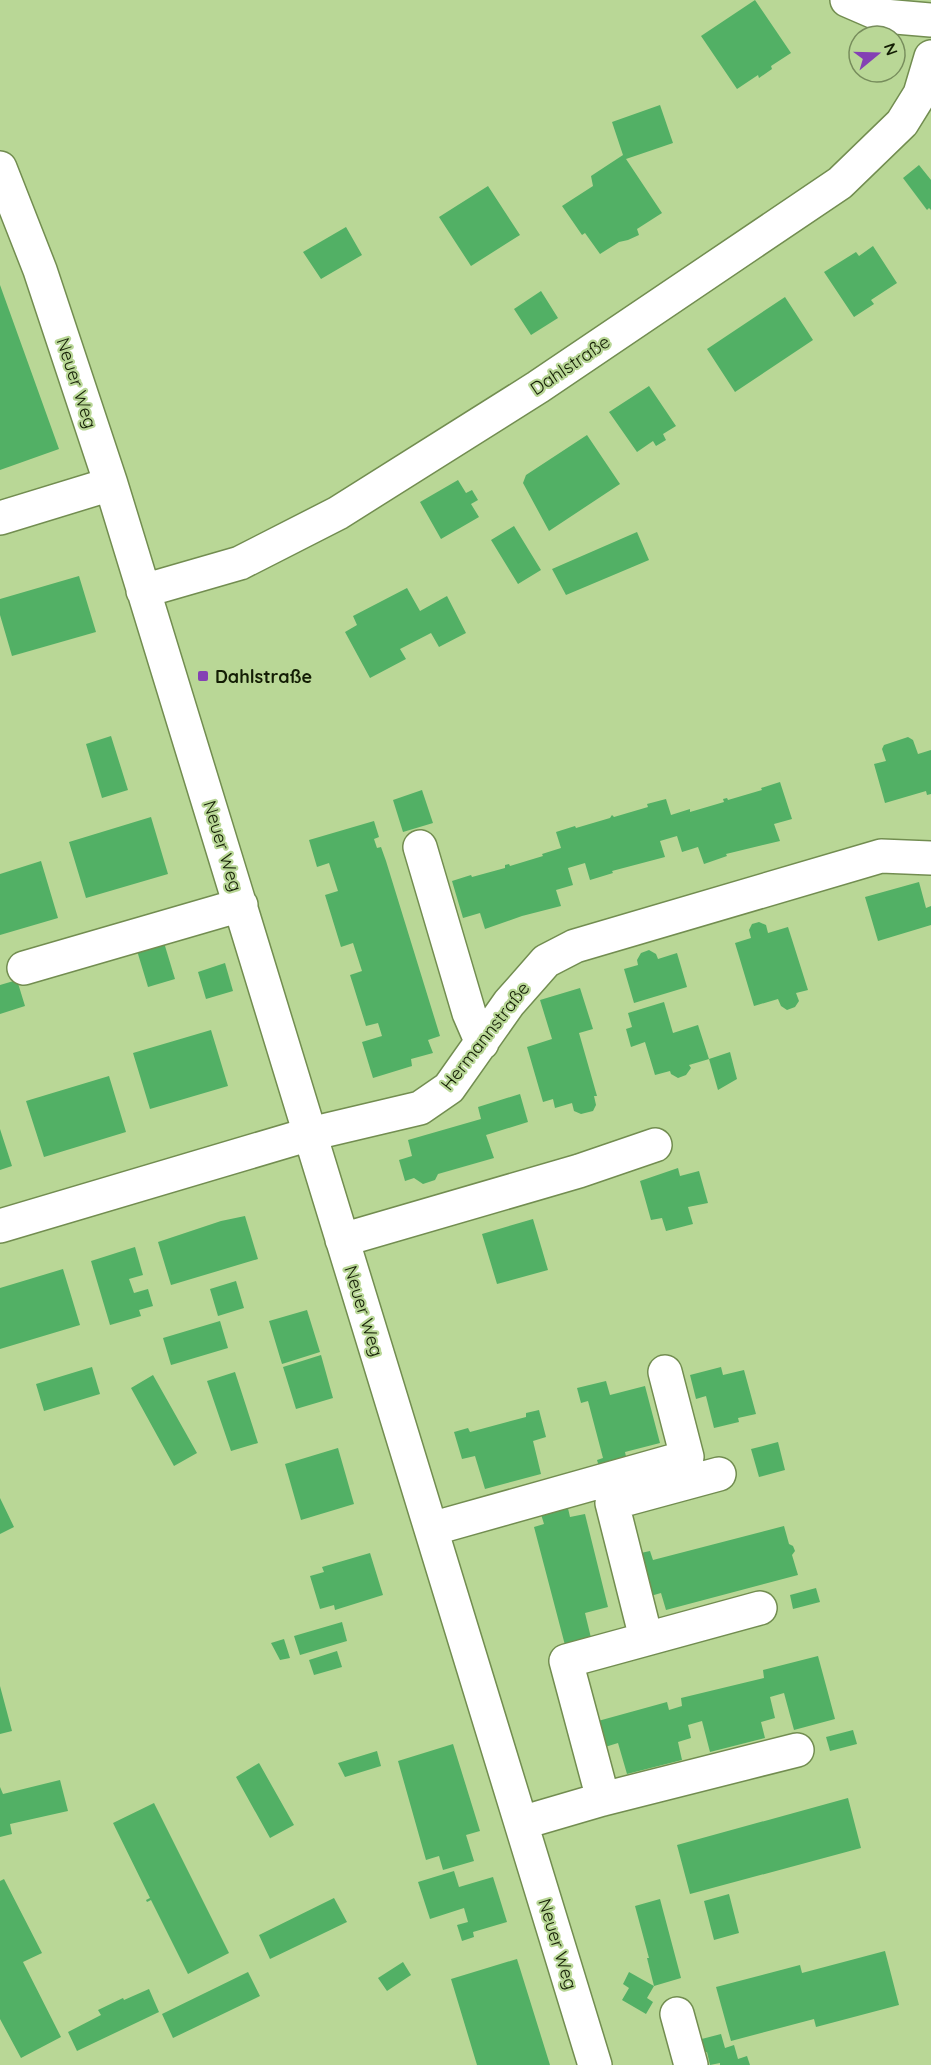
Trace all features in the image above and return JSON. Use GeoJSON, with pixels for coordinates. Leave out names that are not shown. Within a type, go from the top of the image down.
{"type":"FeatureCollection","features":[{"type":"Feature","properties":{"kind":"street"},"geometry":{"type":"LineString","coordinates":[[848,0],[884,16],[931,20]]}},
{"type":"Feature","properties":{"kind":"street","name":"Dahlstraße"},"geometry":{"type":"LineString","coordinates":[[143,591],[240,562],[338,513],[538,387],[840,183],[902,123],[920,93],[931,57]]}},
{"type":"Feature","properties":{"kind":"street","name":"Neuer Weg"},"geometry":{"type":"LineString","coordinates":[[0,168],[39,270],[111,484],[595,2065]]}},
{"type":"Feature","properties":{"kind":"street"},"geometry":{"type":"LineString","coordinates":[[0,518],[111,484]]}},
{"type":"Feature","properties":{"kind":"street"},"geometry":{"type":"LineString","coordinates":[[420,848],[469,1013],[482,1043]]}},
{"type":"Feature","properties":{"kind":"street","name":"Hermannstraße"},"geometry":{"type":"LineString","coordinates":[[0,1226],[310,1134],[420,1108],[449,1088],[509,1003],[546,961],[575,946],[881,856],[931,858]]}},
{"type":"Feature","properties":{"kind":"street"},"geometry":{"type":"LineString","coordinates":[[24,968],[241,905]]}},
{"type":"Feature","properties":{"kind":"street"},"geometry":{"type":"LineString","coordinates":[[342,1240],[579,1171],[656,1145]]}},
{"type":"Feature","properties":{"kind":"street"},"geometry":{"type":"LineString","coordinates":[[609,1491],[687,1456],[665,1372]]}},
{"type":"Feature","properties":{"kind":"street"},"geometry":{"type":"LineString","coordinates":[[431,1529],[609,1491],[719,1474]]}},
{"type":"Feature","properties":{"kind":"street"},"geometry":{"type":"LineString","coordinates":[[609,1491],[646,1638]]}},
{"type":"Feature","properties":{"kind":"street"},"geometry":{"type":"LineString","coordinates":[[603,1799],[566,1661],[760,1608]]}},
{"type":"Feature","properties":{"kind":"street"},"geometry":{"type":"LineString","coordinates":[[521,1823],[603,1799],[797,1750]]}},
{"type":"Feature","properties":{"kind":"street"},"geometry":{"type":"LineString","coordinates":[[677,2014],[691,2065]]}},
{"type":"Feature","properties":{"kind":"building"},"geometry":{"type":"Polygon","coordinates":[[[755,0],[791,53],[771,66],[772,69],[759,78],[758,75],[737,89],[701,36],[755,0]]]}},
{"type":"Feature","properties":{"kind":"building"},"geometry":{"type":"Polygon","coordinates":[[[660,105],[673,143],[626,159],[662,213],[637,229],[639,235],[619,242],[600,254],[585,233],[582,235],[562,206],[593,186],[591,176],[623,155],[612,122],[660,105]]]}},
{"type":"Feature","properties":{"kind":"building"},"geometry":{"type":"Polygon","coordinates":[[[919,165],[931,180],[931,210],[929,208],[927,210],[903,178],[919,165]]]}},
{"type":"Feature","properties":{"kind":"building"},"geometry":{"type":"Polygon","coordinates":[[[488,186],[520,235],[471,266],[439,217],[488,186]]]}},
{"type":"Feature","properties":{"kind":"building"},"geometry":{"type":"Polygon","coordinates":[[[346,227],[362,255],[321,279],[303,252],[346,227]]]}},
{"type":"Feature","properties":{"kind":"building"},"geometry":{"type":"Polygon","coordinates":[[[873,246],[897,283],[871,300],[874,304],[854,317],[824,272],[856,252],[859,256],[873,246]]]}},
{"type":"Feature","properties":{"kind":"building"},"geometry":{"type":"Polygon","coordinates":[[[0,285],[59,449],[0,470],[0,285]]]}},
{"type":"Feature","properties":{"kind":"building"},"geometry":{"type":"Polygon","coordinates":[[[541,291],[558,318],[531,335],[514,309],[541,291]]]}},
{"type":"Feature","properties":{"kind":"building"},"geometry":{"type":"Polygon","coordinates":[[[785,297],[813,340],[735,392],[707,349],[785,297]]]}},
{"type":"Feature","properties":{"kind":"building"},"geometry":{"type":"Polygon","coordinates":[[[649,386],[676,426],[663,434],[666,440],[656,446],[653,441],[637,452],[609,412],[649,386]]]}},
{"type":"Feature","properties":{"kind":"building"},"geometry":{"type":"Polygon","coordinates":[[[587,435],[620,484],[549,531],[523,483],[526,475],[587,435]]]}},
{"type":"Feature","properties":{"kind":"building"},"geometry":{"type":"Polygon","coordinates":[[[458,480],[466,493],[472,490],[478,500],[471,504],[479,517],[441,539],[420,502],[458,480]]]}},
{"type":"Feature","properties":{"kind":"building"},"geometry":{"type":"Polygon","coordinates":[[[514,526],[541,570],[518,584],[491,540],[514,526]]]}},
{"type":"Feature","properties":{"kind":"building"},"geometry":{"type":"Polygon","coordinates":[[[637,532],[649,560],[566,595],[552,569],[637,532]]]}},
{"type":"Feature","properties":{"kind":"building"},"geometry":{"type":"Polygon","coordinates":[[[79,576],[96,632],[12,656],[0,615],[0,599],[79,576]]]}},
{"type":"Feature","properties":{"kind":"building"},"geometry":{"type":"Polygon","coordinates":[[[407,588],[420,611],[447,596],[466,633],[439,647],[431,633],[400,649],[406,659],[370,678],[345,632],[357,625],[353,616],[407,588]]]}},
{"type":"Feature","properties":{"kind":"building"},"geometry":{"type":"Polygon","coordinates":[[[111,736],[128,790],[102,798],[86,744],[111,736]]]}},
{"type":"Feature","properties":{"kind":"building"},"geometry":{"type":"Polygon","coordinates":[[[908,737],[913,740],[918,754],[931,750],[931,794],[927,795],[926,791],[885,803],[874,764],[886,761],[882,749],[884,745],[908,737]]]}},
{"type":"Feature","properties":{"kind":"building"},"geometry":{"type":"Polygon","coordinates":[[[780,782],[792,819],[774,824],[780,841],[726,854],[727,856],[704,864],[698,847],[682,852],[677,836],[660,841],[665,857],[612,871],[613,873],[590,880],[585,863],[568,868],[573,885],[556,890],[561,906],[485,929],[480,913],[463,918],[452,881],[505,868],[505,865],[510,866],[543,856],[542,854],[561,848],[556,832],[648,807],[647,804],[666,799],[671,815],[690,809],[690,812],[724,802],[723,799],[728,800],[762,790],[761,788],[780,782]]]}},
{"type":"Feature","properties":{"kind":"building"},"geometry":{"type":"Polygon","coordinates":[[[422,790],[433,823],[403,832],[393,800],[422,790]]]}},
{"type":"Feature","properties":{"kind":"building"},"geometry":{"type":"Polygon","coordinates":[[[151,817],[168,874],[86,898],[69,842],[151,817]]]}},
{"type":"Feature","properties":{"kind":"building"},"geometry":{"type":"Polygon","coordinates":[[[374,821],[379,837],[374,839],[377,848],[381,847],[386,861],[440,1036],[428,1040],[433,1053],[411,1059],[412,1066],[373,1078],[362,1042],[382,1036],[378,1023],[366,1026],[350,975],[362,971],[353,943],[341,947],[325,895],[338,891],[329,863],[317,867],[309,840],[374,821]]]}},
{"type":"Feature","properties":{"kind":"building"},"geometry":{"type":"Polygon","coordinates":[[[41,861],[58,918],[0,935],[0,874],[41,861]]]}},
{"type":"Feature","properties":{"kind":"building"},"geometry":{"type":"Polygon","coordinates":[[[919,882],[926,908],[931,906],[931,925],[878,941],[865,897],[919,882]]]}},
{"type":"Feature","properties":{"kind":"building"},"geometry":{"type":"Polygon","coordinates":[[[759,922],[766,925],[768,933],[788,927],[808,990],[796,993],[799,1001],[795,1007],[787,1010],[781,1006],[778,999],[754,1006],[735,943],[751,938],[749,930],[752,924],[759,922]]]}},
{"type":"Feature","properties":{"kind":"building"},"geometry":{"type":"Polygon","coordinates":[[[162,936],[175,979],[148,987],[135,944],[162,936]]]}},
{"type":"Feature","properties":{"kind":"building"},"geometry":{"type":"Polygon","coordinates":[[[649,950],[656,954],[658,959],[677,953],[687,987],[634,1003],[624,969],[638,965],[637,960],[641,953],[649,950]]]}},
{"type":"Feature","properties":{"kind":"building"},"geometry":{"type":"Polygon","coordinates":[[[225,963],[233,991],[206,999],[198,972],[225,963]]]}},
{"type":"Feature","properties":{"kind":"building"},"geometry":{"type":"Polygon","coordinates":[[[17,980],[25,1006],[0,1014],[0,985],[17,980]]]}},
{"type":"Feature","properties":{"kind":"building"},"geometry":{"type":"Polygon","coordinates":[[[580,988],[593,1029],[579,1033],[597,1096],[594,1096],[596,1105],[593,1111],[581,1114],[574,1111],[572,1103],[555,1108],[553,1099],[543,1102],[527,1047],[552,1039],[540,1000],[580,988]]]}},
{"type":"Feature","properties":{"kind":"building"},"geometry":{"type":"Polygon","coordinates":[[[664,1002],[673,1033],[698,1025],[709,1059],[689,1065],[691,1068],[686,1075],[678,1078],[670,1071],[655,1075],[645,1042],[631,1047],[626,1029],[632,1027],[628,1013],[664,1002]]]}},
{"type":"Feature","properties":{"kind":"building"},"geometry":{"type":"Polygon","coordinates":[[[211,1030],[228,1086],[150,1109],[133,1053],[211,1030]]]}},
{"type":"Feature","properties":{"kind":"building"},"geometry":{"type":"Polygon","coordinates":[[[730,1052],[737,1079],[718,1090],[709,1059],[730,1052]]]}},
{"type":"Feature","properties":{"kind":"building"},"geometry":{"type":"Polygon","coordinates":[[[109,1076],[126,1132],[44,1157],[26,1101],[109,1076]]]}},
{"type":"Feature","properties":{"kind":"building"},"geometry":{"type":"Polygon","coordinates":[[[520,1094],[528,1122],[486,1135],[494,1158],[438,1174],[435,1180],[423,1184],[414,1178],[405,1181],[399,1160],[412,1156],[408,1140],[481,1119],[478,1107],[520,1094]]]}},
{"type":"Feature","properties":{"kind":"building"},"geometry":{"type":"Polygon","coordinates":[[[0,1129],[12,1166],[0,1170],[0,1129]]]}},
{"type":"Feature","properties":{"kind":"building"},"geometry":{"type":"Polygon","coordinates":[[[678,1168],[680,1176],[699,1171],[708,1203],[688,1207],[693,1224],[666,1231],[662,1218],[651,1220],[640,1181],[678,1168]]]}},
{"type":"Feature","properties":{"kind":"building"},"geometry":{"type":"Polygon","coordinates":[[[245,1216],[258,1259],[171,1285],[158,1242],[221,1221],[245,1216]]]}},
{"type":"Feature","properties":{"kind":"building"},"geometry":{"type":"Polygon","coordinates":[[[533,1219],[548,1270],[497,1284],[482,1234],[533,1219]]]}},
{"type":"Feature","properties":{"kind":"building"},"geometry":{"type":"Polygon","coordinates":[[[135,1247],[143,1275],[129,1279],[134,1293],[148,1289],[153,1306],[139,1310],[141,1316],[110,1325],[91,1261],[135,1247]]]}},
{"type":"Feature","properties":{"kind":"building"},"geometry":{"type":"Polygon","coordinates":[[[63,1269],[80,1325],[0,1349],[0,1288],[63,1269]]]}},
{"type":"Feature","properties":{"kind":"building"},"geometry":{"type":"Polygon","coordinates":[[[236,1281],[244,1308],[218,1316],[210,1289],[236,1281]]]}},
{"type":"Feature","properties":{"kind":"building"},"geometry":{"type":"Polygon","coordinates":[[[307,1310],[320,1352],[282,1364],[269,1321],[307,1310]]]}},
{"type":"Feature","properties":{"kind":"building"},"geometry":{"type":"Polygon","coordinates":[[[220,1321],[228,1348],[171,1365],[163,1338],[220,1321]]]}},
{"type":"Feature","properties":{"kind":"building"},"geometry":{"type":"Polygon","coordinates":[[[321,1355],[333,1398],[296,1409],[283,1367],[321,1355]]]}},
{"type":"Feature","properties":{"kind":"building"},"geometry":{"type":"Polygon","coordinates":[[[92,1367],[100,1394],[44,1411],[36,1384],[92,1367]]]}},
{"type":"Feature","properties":{"kind":"building"},"geometry":{"type":"Polygon","coordinates":[[[721,1367],[723,1375],[744,1370],[756,1414],[738,1418],[739,1422],[714,1428],[706,1396],[696,1399],[690,1375],[721,1367]]]}},
{"type":"Feature","properties":{"kind":"building"},"geometry":{"type":"Polygon","coordinates":[[[235,1372],[258,1443],[231,1451],[207,1381],[235,1372]]]}},
{"type":"Feature","properties":{"kind":"building"},"geometry":{"type":"Polygon","coordinates":[[[153,1375],[197,1453],[174,1466],[131,1388],[153,1375]]]}},
{"type":"Feature","properties":{"kind":"building"},"geometry":{"type":"Polygon","coordinates":[[[606,1381],[610,1395],[645,1386],[660,1443],[625,1452],[628,1466],[601,1473],[597,1460],[603,1458],[588,1401],[581,1403],[577,1388],[606,1381]]]}},
{"type":"Feature","properties":{"kind":"building"},"geometry":{"type":"Polygon","coordinates":[[[539,1410],[546,1437],[533,1441],[541,1474],[485,1489],[475,1456],[462,1459],[454,1432],[468,1428],[470,1432],[526,1417],[526,1413],[539,1410]]]}},
{"type":"Feature","properties":{"kind":"building"},"geometry":{"type":"Polygon","coordinates":[[[778,1442],[785,1470],[759,1477],[751,1449],[778,1442]]]}},
{"type":"Feature","properties":{"kind":"building"},"geometry":{"type":"Polygon","coordinates":[[[338,1448],[354,1504],[301,1520],[285,1464],[338,1448]]]}},
{"type":"Feature","properties":{"kind":"building"},"geometry":{"type":"Polygon","coordinates":[[[0,1498],[14,1527],[0,1534],[0,1498]]]}},
{"type":"Feature","properties":{"kind":"building"},"geometry":{"type":"Polygon","coordinates":[[[567,1504],[570,1517],[585,1514],[608,1607],[585,1613],[592,1642],[566,1649],[534,1527],[544,1524],[540,1511],[567,1504]]]}},
{"type":"Feature","properties":{"kind":"building"},"geometry":{"type":"Polygon","coordinates":[[[784,1526],[789,1544],[795,1551],[792,1555],[798,1575],[666,1610],[661,1593],[647,1597],[636,1554],[650,1551],[653,1560],[784,1526]]]}},
{"type":"Feature","properties":{"kind":"building"},"geometry":{"type":"Polygon","coordinates":[[[370,1553],[383,1595],[335,1610],[334,1605],[320,1609],[310,1576],[324,1572],[322,1567],[370,1553]]]}},
{"type":"Feature","properties":{"kind":"building"},"geometry":{"type":"Polygon","coordinates":[[[816,1588],[820,1602],[793,1609],[790,1595],[816,1588]]]}},
{"type":"Feature","properties":{"kind":"building"},"geometry":{"type":"Polygon","coordinates":[[[342,1622],[347,1641],[300,1655],[294,1636],[342,1622]]]}},
{"type":"Feature","properties":{"kind":"building"},"geometry":{"type":"Polygon","coordinates":[[[284,1639],[290,1658],[280,1660],[271,1643],[284,1639]]]}},
{"type":"Feature","properties":{"kind":"building"},"geometry":{"type":"Polygon","coordinates":[[[337,1651],[342,1667],[314,1675],[309,1660],[337,1651]]]}},
{"type":"Feature","properties":{"kind":"building"},"geometry":{"type":"Polygon","coordinates":[[[818,1656],[835,1719],[794,1730],[784,1693],[770,1697],[775,1718],[761,1722],[765,1738],[710,1752],[702,1721],[688,1725],[691,1738],[678,1742],[682,1760],[627,1774],[618,1743],[605,1747],[598,1721],[667,1702],[669,1710],[682,1706],[681,1698],[764,1678],[763,1670],[818,1656]]]}},
{"type":"Feature","properties":{"kind":"building"},"geometry":{"type":"Polygon","coordinates":[[[0,1686],[12,1731],[0,1734],[0,1686]]]}},
{"type":"Feature","properties":{"kind":"building"},"geometry":{"type":"Polygon","coordinates":[[[853,1730],[857,1744],[830,1751],[826,1737],[853,1730]]]}},
{"type":"Feature","properties":{"kind":"building"},"geometry":{"type":"Polygon","coordinates":[[[453,1744],[480,1831],[466,1835],[474,1861],[443,1870],[439,1856],[426,1860],[398,1761],[453,1744]]]}},
{"type":"Feature","properties":{"kind":"building"},"geometry":{"type":"Polygon","coordinates":[[[377,1751],[381,1766],[345,1777],[338,1763],[377,1751]]]}},
{"type":"Feature","properties":{"kind":"building"},"geometry":{"type":"Polygon","coordinates":[[[259,1763],[294,1825],[270,1838],[236,1777],[259,1763]]]}},
{"type":"Feature","properties":{"kind":"building"},"geometry":{"type":"Polygon","coordinates":[[[60,1780],[68,1811],[10,1824],[12,1834],[0,1837],[0,1787],[3,1794],[60,1780]]]}},
{"type":"Feature","properties":{"kind":"building"},"geometry":{"type":"Polygon","coordinates":[[[848,1798],[861,1848],[690,1894],[677,1845],[848,1798]]]}},
{"type":"Feature","properties":{"kind":"building"},"geometry":{"type":"Polygon","coordinates":[[[154,1803],[229,1953],[188,1974],[151,1900],[147,1902],[146,1900],[150,1898],[113,1823],[154,1803]]]}},
{"type":"Feature","properties":{"kind":"building"},"geometry":{"type":"Polygon","coordinates":[[[454,1871],[459,1887],[493,1877],[507,1922],[473,1932],[474,1937],[462,1941],[457,1925],[468,1922],[464,1908],[430,1919],[418,1882],[454,1871]]]}},
{"type":"Feature","properties":{"kind":"building"},"geometry":{"type":"Polygon","coordinates":[[[4,1879],[42,1953],[23,1962],[61,2037],[21,2058],[0,2019],[0,1881],[4,1879]]]}},
{"type":"Feature","properties":{"kind":"building"},"geometry":{"type":"Polygon","coordinates":[[[729,1894],[739,1933],[714,1940],[704,1901],[729,1894]]]}},
{"type":"Feature","properties":{"kind":"building"},"geometry":{"type":"Polygon","coordinates":[[[334,1898],[347,1922],[270,1959],[259,1935],[334,1898]]]}},
{"type":"Feature","properties":{"kind":"building"},"geometry":{"type":"Polygon","coordinates":[[[660,1899],[681,1978],[654,1986],[635,1906],[660,1899]]]}},
{"type":"Feature","properties":{"kind":"building"},"geometry":{"type":"Polygon","coordinates":[[[885,1951],[899,2005],[816,2027],[814,2019],[731,2041],[716,1987],[800,1965],[802,1973],[885,1951]]]}},
{"type":"Feature","properties":{"kind":"building"},"geometry":{"type":"Polygon","coordinates":[[[517,1959],[550,2065],[477,2065],[451,1979],[517,1959]]]}},
{"type":"Feature","properties":{"kind":"building"},"geometry":{"type":"Polygon","coordinates":[[[403,1962],[411,1975],[387,1991],[378,1978],[403,1962]]]}},
{"type":"Feature","properties":{"kind":"building"},"geometry":{"type":"Polygon","coordinates":[[[248,1972],[260,1996],[173,2038],[162,2014],[248,1972]]]}},
{"type":"Feature","properties":{"kind":"building"},"geometry":{"type":"Polygon","coordinates":[[[629,1972],[654,1986],[647,1998],[653,2002],[646,2014],[622,2000],[629,1988],[623,1984],[629,1972]]]}},
{"type":"Feature","properties":{"kind":"building"},"geometry":{"type":"Polygon","coordinates":[[[149,1989],[159,2012],[77,2051],[68,2032],[101,2015],[98,2010],[149,1989]]]}},
{"type":"Feature","properties":{"kind":"building"},"geometry":{"type":"Polygon","coordinates":[[[721,2034],[725,2048],[734,2045],[738,2059],[747,2056],[750,2065],[720,2065],[720,2063],[710,2065],[707,2052],[697,2055],[694,2041],[721,2034]]]}},
{"type":"Feature","properties":{"kind":"place","name":"Dahlstraße"},"geometry":{"type":"Point","coordinates":[203,676]}}]}
